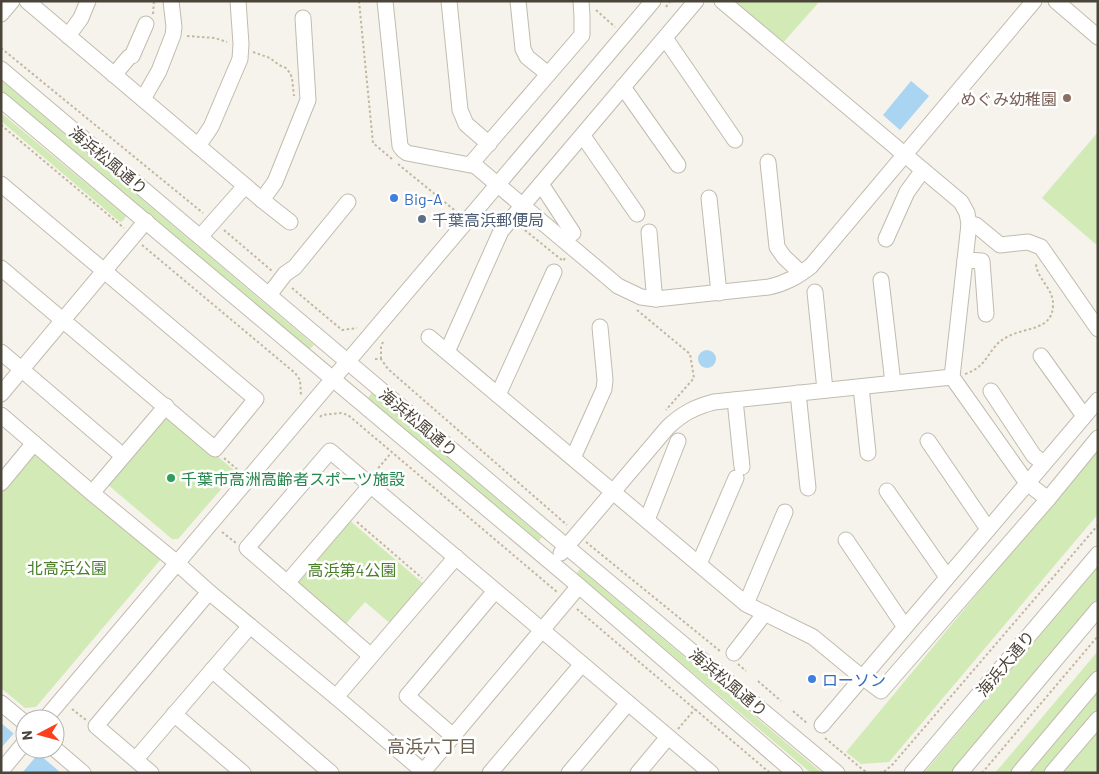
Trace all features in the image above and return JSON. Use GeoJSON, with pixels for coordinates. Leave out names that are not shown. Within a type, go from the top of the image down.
{"type":"FeatureCollection","features":[{"type":"Feature","properties":{"kind":"street"},"geometry":{"type":"LineString","coordinates":[[1,14],[12,1]]}},
{"type":"Feature","properties":{"kind":"street"},"geometry":{"type":"LineString","coordinates":[[27,1],[290,222]]}},
{"type":"Feature","properties":{"kind":"street"},"geometry":{"type":"LineString","coordinates":[[68,36],[88,1]]}},
{"type":"Feature","properties":{"kind":"street"},"geometry":{"type":"LineString","coordinates":[[143,99],[159,71],[173,35],[172,1]]}},
{"type":"Feature","properties":{"kind":"street"},"geometry":{"type":"LineString","coordinates":[[198,146],[211,127],[240,59],[241,44],[238,1]]}},
{"type":"Feature","properties":{"kind":"street"},"geometry":{"type":"LineString","coordinates":[[385,1],[400,146],[407,153],[470,165],[582,35],[582,16],[587,5]]}},
{"type":"Feature","properties":{"kind":"street"},"geometry":{"type":"LineString","coordinates":[[449,1],[460,110],[466,124],[488,144]]}},
{"type":"Feature","properties":{"kind":"street"},"geometry":{"type":"LineString","coordinates":[[518,1],[523,50],[527,57],[548,74]]}},
{"type":"Feature","properties":{"kind":"street"},"geometry":{"type":"LineString","coordinates":[[62,709],[177,563],[653,1]]}},
{"type":"Feature","properties":{"kind":"street"},"geometry":{"type":"LineString","coordinates":[[447,352],[501,231],[696,1]]}},
{"type":"Feature","properties":{"kind":"street"},"geometry":{"type":"LineString","coordinates":[[722,1],[961,202],[967,213],[969,226],[957,376],[1027,483],[1048,499]]}},
{"type":"Feature","properties":{"kind":"street"},"geometry":{"type":"LineString","coordinates":[[472,163],[618,286],[641,297],[656,299],[769,288],[784,284],[811,266],[1034,1]]}},
{"type":"Feature","properties":{"kind":"street"},"geometry":{"type":"LineString","coordinates":[[1056,1],[1098,36]]}},
{"type":"Feature","properties":{"kind":"street"},"geometry":{"type":"LineString","coordinates":[[262,200],[275,182],[308,100],[303,18]]}},
{"type":"Feature","properties":{"kind":"street"},"geometry":{"type":"LineString","coordinates":[[114,75],[132,56],[146,24]]}},
{"type":"Feature","properties":{"kind":"street"},"geometry":{"type":"LineString","coordinates":[[665,38],[735,140]]}},
{"type":"Feature","properties":{"kind":"street","name":"海浜松風通り"},"geometry":{"type":"LineString","coordinates":[[1,69],[837,773]]}},
{"type":"Feature","properties":{"kind":"street"},"geometry":{"type":"LineString","coordinates":[[623,87],[678,165]]}},
{"type":"Feature","properties":{"kind":"street","name":"海浜松風通り"},"geometry":{"type":"LineString","coordinates":[[1,100],[579,586],[795,773]]}},
{"type":"Feature","properties":{"kind":"street"},"geometry":{"type":"LineString","coordinates":[[582,136],[637,214]]}},
{"type":"Feature","properties":{"kind":"street"},"geometry":{"type":"LineString","coordinates":[[768,162],[777,247],[801,274]]}},
{"type":"Feature","properties":{"kind":"street"},"geometry":{"type":"LineString","coordinates":[[886,239],[907,192],[923,170]]}},
{"type":"Feature","properties":{"kind":"street"},"geometry":{"type":"LineString","coordinates":[[1,184],[256,399],[215,448],[1,268]]}},
{"type":"Feature","properties":{"kind":"street"},"geometry":{"type":"LineString","coordinates":[[542,184],[573,233]]}},
{"type":"Feature","properties":{"kind":"street"},"geometry":{"type":"LineString","coordinates":[[200,237],[245,186]]}},
{"type":"Feature","properties":{"kind":"street"},"geometry":{"type":"LineString","coordinates":[[709,198],[719,292]]}},
{"type":"Feature","properties":{"kind":"street"},"geometry":{"type":"LineString","coordinates":[[269,295],[285,274],[295,267],[348,202]]}},
{"type":"Feature","properties":{"kind":"street"},"geometry":{"type":"LineString","coordinates":[[1,394],[146,221]]}},
{"type":"Feature","properties":{"kind":"street"},"geometry":{"type":"LineString","coordinates":[[969,226],[976,225],[1000,245],[1028,242],[1041,247],[1098,329]]}},
{"type":"Feature","properties":{"kind":"street"},"geometry":{"type":"LineString","coordinates":[[649,232],[656,299]]}},
{"type":"Feature","properties":{"kind":"street"},"geometry":{"type":"LineString","coordinates":[[965,260],[982,262],[986,314]]}},
{"type":"Feature","properties":{"kind":"street"},"geometry":{"type":"LineString","coordinates":[[498,394],[554,272]]}},
{"type":"Feature","properties":{"kind":"street"},"geometry":{"type":"LineString","coordinates":[[881,280],[892,383]]}},
{"type":"Feature","properties":{"kind":"street"},"geometry":{"type":"LineString","coordinates":[[815,292],[825,390]]}},
{"type":"Feature","properties":{"kind":"street"},"geometry":{"type":"LineString","coordinates":[[573,458],[604,389],[605,380],[600,327]]}},
{"type":"Feature","properties":{"kind":"street"},"geometry":{"type":"LineString","coordinates":[[429,336],[746,604],[813,637],[881,691],[1048,499],[1098,438]]}},
{"type":"Feature","properties":{"kind":"street"},"geometry":{"type":"LineString","coordinates":[[1,352],[124,456]]}},
{"type":"Feature","properties":{"kind":"street"},"geometry":{"type":"LineString","coordinates":[[1040,356],[1084,416]]}},
{"type":"Feature","properties":{"kind":"street"},"geometry":{"type":"LineString","coordinates":[[552,564],[668,427],[679,417],[702,405],[714,402],[957,376]]}},
{"type":"Feature","properties":{"kind":"street"},"geometry":{"type":"LineString","coordinates":[[861,387],[868,453]]}},
{"type":"Feature","properties":{"kind":"street"},"geometry":{"type":"LineString","coordinates":[[991,391],[1034,456],[1044,463]]}},
{"type":"Feature","properties":{"kind":"street"},"geometry":{"type":"LineString","coordinates":[[798,393],[808,488]]}},
{"type":"Feature","properties":{"kind":"street"},"geometry":{"type":"LineString","coordinates":[[699,564],[739,472],[735,400]]}},
{"type":"Feature","properties":{"kind":"street"},"geometry":{"type":"LineString","coordinates":[[822,725],[1098,400]]}},
{"type":"Feature","properties":{"kind":"street"},"geometry":{"type":"LineString","coordinates":[[92,493],[166,406]]}},
{"type":"Feature","properties":{"kind":"street"},"geometry":{"type":"LineString","coordinates":[[1,415],[423,772],[579,586]]}},
{"type":"Feature","properties":{"kind":"street"},"geometry":{"type":"LineString","coordinates":[[647,520],[678,441]]}},
{"type":"Feature","properties":{"kind":"street"},"geometry":{"type":"LineString","coordinates":[[928,441],[988,529]]}},
{"type":"Feature","properties":{"kind":"street"},"geometry":{"type":"LineString","coordinates":[[1,483],[34,443]]}},
{"type":"Feature","properties":{"kind":"street"},"geometry":{"type":"LineString","coordinates":[[371,656],[247,548],[330,451],[711,773]]}},
{"type":"Feature","properties":{"kind":"street"},"geometry":{"type":"LineString","coordinates":[[287,583],[347,514],[369,484]]}},
{"type":"Feature","properties":{"kind":"street"},"geometry":{"type":"LineString","coordinates":[[887,491],[947,577]]}},
{"type":"Feature","properties":{"kind":"street"},"geometry":{"type":"LineString","coordinates":[[746,604],[785,512]]}},
{"type":"Feature","properties":{"kind":"street"},"geometry":{"type":"LineString","coordinates":[[846,540],[905,627]]}},
{"type":"Feature","properties":{"kind":"street","name":"海浜大通り"},"geometry":{"type":"LineString","coordinates":[[912,773],[1098,554]]}},
{"type":"Feature","properties":{"kind":"street"},"geometry":{"type":"LineString","coordinates":[[336,697],[456,557]]}},
{"type":"Feature","properties":{"kind":"street"},"geometry":{"type":"LineString","coordinates":[[453,736],[407,696],[495,590]]}},
{"type":"Feature","properties":{"kind":"street"},"geometry":{"type":"LineString","coordinates":[[151,773],[96,726],[209,592]]}},
{"type":"Feature","properties":{"kind":"street"},"geometry":{"type":"LineString","coordinates":[[960,773],[1098,609]]}},
{"type":"Feature","properties":{"kind":"street"},"geometry":{"type":"LineString","coordinates":[[732,656],[765,613]]}},
{"type":"Feature","properties":{"kind":"street"},"geometry":{"type":"LineString","coordinates":[[136,759],[250,626]]}},
{"type":"Feature","properties":{"kind":"street"},"geometry":{"type":"LineString","coordinates":[[493,772],[582,664]]}},
{"type":"Feature","properties":{"kind":"street"},"geometry":{"type":"LineString","coordinates":[[212,670],[330,773]]}},
{"type":"Feature","properties":{"kind":"street"},"geometry":{"type":"LineString","coordinates":[[1019,773],[1098,679]]}},
{"type":"Feature","properties":{"kind":"street"},"geometry":{"type":"LineString","coordinates":[[1,703],[15,715]]}},
{"type":"Feature","properties":{"kind":"street"},"geometry":{"type":"LineString","coordinates":[[569,773],[628,703]]}},
{"type":"Feature","properties":{"kind":"street"},"geometry":{"type":"LineString","coordinates":[[174,714],[243,773]]}},
{"type":"Feature","properties":{"kind":"street"},"geometry":{"type":"LineString","coordinates":[[1052,773],[1098,718]]}},
{"type":"Feature","properties":{"kind":"street"},"geometry":{"type":"LineString","coordinates":[[638,773],[669,738]]}},
{"type":"Feature","properties":{"kind":"street"},"geometry":{"type":"LineString","coordinates":[[65,753],[83,773]]}},
{"type":"Feature","properties":{"kind":"street"},"geometry":{"type":"LineString","coordinates":[[1,771],[15,754]]}},
{"type":"Feature","properties":{"kind":"path"},"geometry":{"type":"LineString","coordinates":[[359,1],[373,143],[458,213]]}},
{"type":"Feature","properties":{"kind":"path"},"geometry":{"type":"LineString","coordinates":[[587,5],[615,26]]}},
{"type":"Feature","properties":{"kind":"path"},"geometry":{"type":"LineString","coordinates":[[182,35],[215,38],[227,42]]}},
{"type":"Feature","properties":{"kind":"path"},"geometry":{"type":"LineString","coordinates":[[1,48],[208,218]]}},
{"type":"Feature","properties":{"kind":"path"},"geometry":{"type":"LineString","coordinates":[[247,50],[270,58],[286,68],[292,78],[293,96],[295,99]]}},
{"type":"Feature","properties":{"kind":"path"},"geometry":{"type":"LineString","coordinates":[[1,125],[120,225]]}},
{"type":"Feature","properties":{"kind":"path"},"geometry":{"type":"LineString","coordinates":[[519,224],[563,261],[566,257]]}},
{"type":"Feature","properties":{"kind":"path"},"geometry":{"type":"LineString","coordinates":[[220,228],[275,274]]}},
{"type":"Feature","properties":{"kind":"path"},"geometry":{"type":"LineString","coordinates":[[148,249],[295,373],[300,380],[302,396]]}},
{"type":"Feature","properties":{"kind":"path"},"geometry":{"type":"LineString","coordinates":[[957,376],[974,371],[987,358],[994,347],[1007,337],[1045,324],[1049,319],[1054,304],[1036,267],[1036,261],[1044,252]]}},
{"type":"Feature","properties":{"kind":"path"},"geometry":{"type":"LineString","coordinates":[[292,288],[342,330],[362,326]]}},
{"type":"Feature","properties":{"kind":"path"},"geometry":{"type":"LineString","coordinates":[[633,308],[642,313],[690,354],[694,378],[662,414]]}},
{"type":"Feature","properties":{"kind":"path"},"geometry":{"type":"LineString","coordinates":[[375,359],[381,359],[388,368],[564,523],[568,526],[573,524]]}},
{"type":"Feature","properties":{"kind":"path"},"geometry":{"type":"LineString","coordinates":[[215,448],[218,453],[240,471]]}},
{"type":"Feature","properties":{"kind":"path"},"geometry":{"type":"LineString","coordinates":[[369,484],[392,452]]}},
{"type":"Feature","properties":{"kind":"path"},"geometry":{"type":"LineString","coordinates":[[347,514],[431,586]]}},
{"type":"Feature","properties":{"kind":"path"},"geometry":{"type":"LineString","coordinates":[[880,773],[894,764],[1098,525]]}},
{"type":"Feature","properties":{"kind":"path"},"geometry":{"type":"LineString","coordinates":[[222,532],[241,548],[247,548]]}},
{"type":"Feature","properties":{"kind":"path"},"geometry":{"type":"LineString","coordinates":[[585,539],[593,548],[732,656],[746,671]]}},
{"type":"Feature","properties":{"kind":"path"},"geometry":{"type":"LineString","coordinates":[[573,606],[770,773]]}},
{"type":"Feature","properties":{"kind":"path"},"geometry":{"type":"LineString","coordinates":[[982,773],[1098,636]]}},
{"type":"Feature","properties":{"kind":"path"},"geometry":{"type":"LineString","coordinates":[[758,682],[781,701]]}},
{"type":"Feature","properties":{"kind":"path"},"geometry":{"type":"LineString","coordinates":[[669,738],[695,708]]}},
{"type":"Feature","properties":{"kind":"path"},"geometry":{"type":"LineString","coordinates":[[68,714],[72,709],[90,724],[96,726]]}},
{"type":"Feature","properties":{"kind":"path"},"geometry":{"type":"LineString","coordinates":[[856,765],[868,773]]}},
{"type":"Feature","properties":{"kind":"green space"},"geometry":{"type":"Polygon","coordinates":[[[718,1],[820,1],[773,54],[718,1]]]}},
{"type":"Feature","properties":{"kind":"green space"},"geometry":{"type":"Polygon","coordinates":[[[1,80],[314,345],[309,350],[1,90],[1,80]]]}},
{"type":"Feature","properties":{"kind":"green space"},"geometry":{"type":"Polygon","coordinates":[[[1,113],[126,216],[123,221],[120,222],[1,121],[1,113]]]}},
{"type":"Feature","properties":{"kind":"green space"},"geometry":{"type":"Polygon","coordinates":[[[1098,132],[1098,246],[1042,198],[1098,132]]]}},
{"type":"Feature","properties":{"kind":"green space"},"geometry":{"type":"Polygon","coordinates":[[[372,393],[542,537],[538,542],[368,398],[372,393]]]}},
{"type":"Feature","properties":{"kind":"green space","name":"千葉市高洲高齢者スポーツ施設"},"geometry":{"type":"Polygon","coordinates":[[[164,416],[170,416],[236,472],[178,539],[172,539],[107,484],[164,416]]]}},
{"type":"Feature","properties":{"kind":"green space"},"geometry":{"type":"Polygon","coordinates":[[[1098,448],[1098,514],[889,762],[861,764],[846,752],[1098,448]]]}},
{"type":"Feature","properties":{"kind":"green space","name":"北高浜公園"},"geometry":{"type":"Polygon","coordinates":[[[37,454],[161,559],[36,707],[25,708],[1,688],[1,491],[32,455],[37,454]]]}},
{"type":"Feature","properties":{"kind":"green space","name":"高浜第4公園"},"geometry":{"type":"Polygon","coordinates":[[[349,520],[425,585],[391,624],[365,602],[344,626],[297,581],[349,520]]]}},
{"type":"Feature","properties":{"kind":"green space"},"geometry":{"type":"Polygon","coordinates":[[[1098,566],[1098,599],[950,773],[924,773],[1098,566]]]}},
{"type":"Feature","properties":{"kind":"green space"},"geometry":{"type":"Polygon","coordinates":[[[580,569],[822,773],[811,773],[576,574],[580,569]]]}},
{"type":"Feature","properties":{"kind":"green space"},"geometry":{"type":"Polygon","coordinates":[[[1098,651],[1098,773],[995,773],[1098,651]]]}},
{"type":"Feature","properties":{"kind":"water"},"geometry":{"type":"Polygon","coordinates":[[[911,81],[929,96],[900,130],[883,115],[911,81]]]}},
{"type":"Feature","properties":{"kind":"water"},"geometry":{"type":"Polygon","coordinates":[[[703,350],[711,350],[716,355],[714,366],[703,368],[698,363],[698,355],[703,350]]]}},
{"type":"Feature","properties":{"kind":"water"},"geometry":{"type":"Polygon","coordinates":[[[1,723],[15,735],[15,759],[45,759],[61,773],[8,773],[1,767],[1,723]]]}},
{"type":"Feature","properties":{"kind":"pier"},"geometry":{"type":"Polygon","coordinates":[[[15,732],[15,759],[34,759],[22,773],[4,773],[1,770],[1,748],[15,732]]]}},
{"type":"Feature","properties":{"kind":"place","name":"めぐみ幼稚園"},"geometry":{"type":"Point","coordinates":[1067,98]}},
{"type":"Feature","properties":{"kind":"place","name":"Big-A"},"geometry":{"type":"Point","coordinates":[394,198]}},
{"type":"Feature","properties":{"kind":"place","name":"千葉高浜郵便局"},"geometry":{"type":"Point","coordinates":[422,219]}},
{"type":"Feature","properties":{"kind":"place","name":"千葉市高洲高齢者スポーツ施設"},"geometry":{"type":"Point","coordinates":[171,478]}},
{"type":"Feature","properties":{"kind":"place","name":"ローソン"},"geometry":{"type":"Point","coordinates":[812,679]}},
{"type":"Feature","properties":{"kind":"district","name":"高浜六丁目"},"geometry":{"type":"Point","coordinates":[432,746]}}]}
